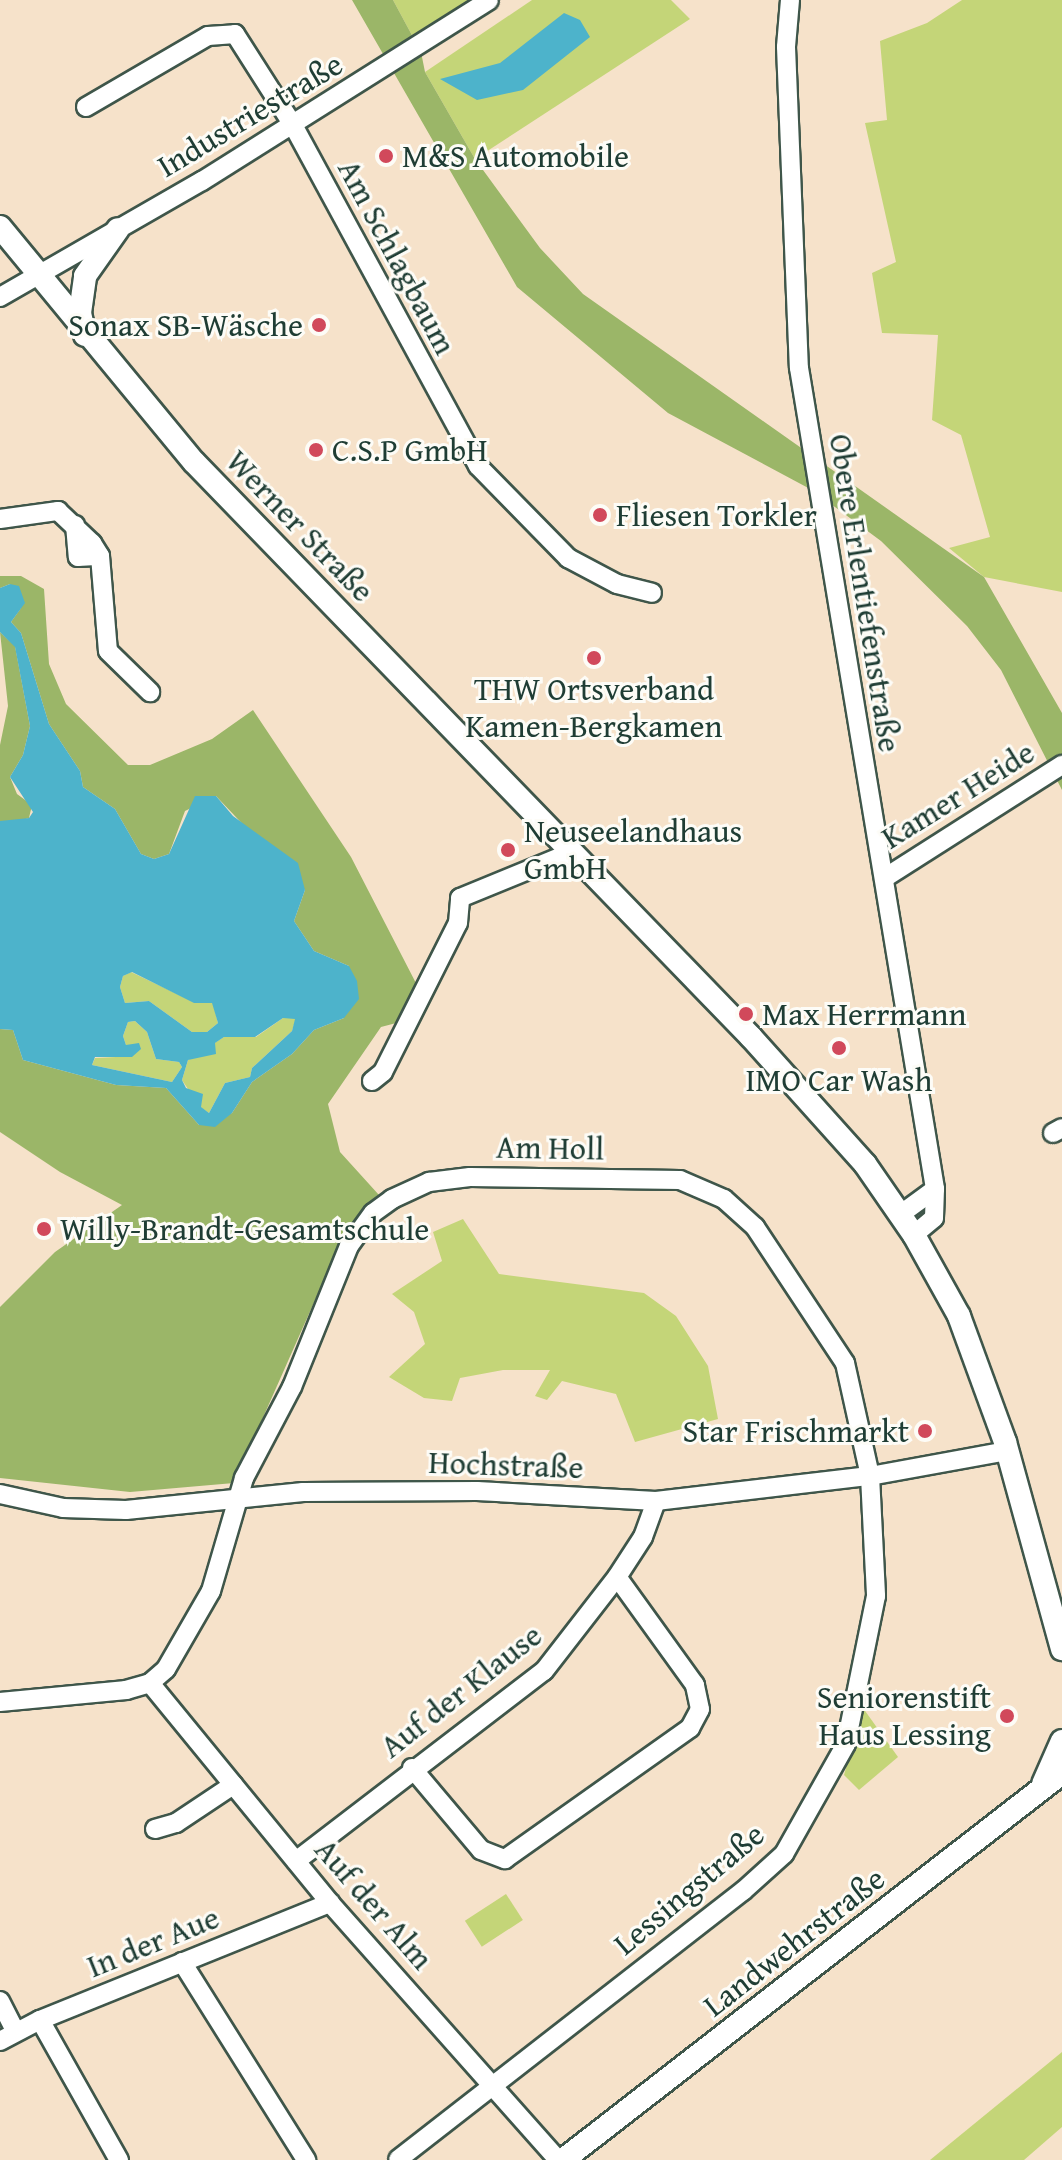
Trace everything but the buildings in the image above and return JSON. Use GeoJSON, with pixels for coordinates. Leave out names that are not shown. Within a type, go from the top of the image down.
{"type":"FeatureCollection","features":[{"type":"Feature","properties":{"kind":"main road","name":"Werner Straße"},"geometry":{"type":"LineString","coordinates":[[0,227],[85,337],[194,462],[811,1100],[901,1214],[957,1311],[1008,1451],[1062,1649]]}},
{"type":"Feature","properties":{"kind":"main road"},"geometry":{"type":"LineString","coordinates":[[85,337],[80,313],[85,276],[118,229]]}},
{"type":"Feature","properties":{"kind":"main road"},"geometry":{"type":"LineString","coordinates":[[1038,1792],[1052,1773],[1062,1741]]}},
{"type":"Feature","properties":{"kind":"main road","name":"Landwehrstraße"},"geometry":{"type":"LineString","coordinates":[[560,2160],[1062,1773]]}},
{"type":"Feature","properties":{"kind":"main road"},"geometry":{"type":"LineString","coordinates":[[1038,1792],[1062,1793]]}},
{"type":"Feature","properties":{"kind":"street","name":"Industriestraße"},"geometry":{"type":"LineString","coordinates":[[0,297],[293,125],[489,0]]}},
{"type":"Feature","properties":{"kind":"street","name":"Obere Erlentiefenstraße"},"geometry":{"type":"LineString","coordinates":[[790,0],[786,47],[799,368],[867,800],[886,877],[935,1189],[934,1218],[914,1235]]}},
{"type":"Feature","properties":{"kind":"street","name":"Am Schlagbaum"},"geometry":{"type":"LineString","coordinates":[[86,107],[221,31],[243,40],[293,125],[478,466],[568,558],[617,584],[652,593]]}},
{"type":"Feature","properties":{"kind":"street"},"geometry":{"type":"LineString","coordinates":[[0,519],[58,511],[75,525],[100,556],[108,651],[150,692]]}},
{"type":"Feature","properties":{"kind":"street","name":"Kamer Heide"},"geometry":{"type":"LineString","coordinates":[[886,877],[1062,765]]}},
{"type":"Feature","properties":{"kind":"street"},"geometry":{"type":"LineString","coordinates":[[372,1081],[383,1072],[458,923],[460,898],[572,852]]}},
{"type":"Feature","properties":{"kind":"street","name":"Am Holl"},"geometry":{"type":"LineString","coordinates":[[150,1683],[166,1669],[211,1591],[240,1495],[361,1228],[405,1191],[470,1177],[680,1180],[701,1185],[737,1209],[790,1276],[845,1363],[870,1476]]}},
{"type":"Feature","properties":{"kind":"street"},"geometry":{"type":"LineString","coordinates":[[901,1214],[935,1189]]}},
{"type":"Feature","properties":{"kind":"street","name":"Hochstraße"},"geometry":{"type":"LineString","coordinates":[[0,1494],[63,1508],[126,1510],[240,1495],[477,1491],[656,1501],[870,1476],[1008,1451]]}},
{"type":"Feature","properties":{"kind":"street","name":"Lessingstraße"},"geometry":{"type":"LineString","coordinates":[[398,2160],[491,2083],[743,1891],[784,1854],[814,1807],[846,1744],[876,1596],[870,1476]]}},
{"type":"Feature","properties":{"kind":"street","name":"Auf der Klause"},"geometry":{"type":"LineString","coordinates":[[296,1861],[412,1768],[544,1671],[617,1577],[643,1537],[656,1501]]}},
{"type":"Feature","properties":{"kind":"street"},"geometry":{"type":"LineString","coordinates":[[412,1768],[481,1850],[505,1859],[690,1728],[700,1709],[695,1685],[617,1577]]}},
{"type":"Feature","properties":{"kind":"street"},"geometry":{"type":"LineString","coordinates":[[0,1702],[96,1695],[150,1683]]}},
{"type":"Feature","properties":{"kind":"street","name":"Auf der Alm"},"geometry":{"type":"LineString","coordinates":[[150,1683],[330,1903],[560,2160]]}},
{"type":"Feature","properties":{"kind":"street"},"geometry":{"type":"LineString","coordinates":[[155,1829],[176,1823],[233,1785]]}},
{"type":"Feature","properties":{"kind":"street","name":"In der Aue"},"geometry":{"type":"LineString","coordinates":[[8,2036],[40,2020],[330,1903]]}},
{"type":"Feature","properties":{"kind":"street"},"geometry":{"type":"LineString","coordinates":[[182,1962],[251,2081],[306,2160]]}},
{"type":"Feature","properties":{"kind":"street"},"geometry":{"type":"LineString","coordinates":[[0,2001],[8,2036]]}},
{"type":"Feature","properties":{"kind":"street"},"geometry":{"type":"LineString","coordinates":[[40,2020],[119,2160]]}},
{"type":"Feature","properties":{"kind":"green space"},"geometry":{"type":"Polygon","coordinates":[[[352,0],[393,0],[421,52],[425,72],[475,159],[540,248],[583,294],[984,577],[1062,713],[1062,790],[1001,670],[967,626],[881,541],[812,490],[668,413],[517,287],[352,0]]]}},
{"type":"Feature","properties":{"kind":"green space"},"geometry":{"type":"Polygon","coordinates":[[[393,0],[497,0],[421,52],[393,0]]]}},
{"type":"Feature","properties":{"kind":"green space"},"geometry":{"type":"Polygon","coordinates":[[[532,0],[671,0],[690,19],[475,159],[425,72],[532,0]]]}},
{"type":"Feature","properties":{"kind":"green space"},"geometry":{"type":"Polygon","coordinates":[[[962,0],[1062,0],[1062,592],[984,577],[949,548],[990,537],[961,435],[932,420],[938,335],[882,333],[872,273],[896,262],[865,123],[887,120],[880,41],[927,23],[962,0]]]}},
{"type":"Feature","properties":{"kind":"green space"},"geometry":{"type":"Polygon","coordinates":[[[0,576],[21,576],[44,589],[49,664],[66,704],[128,765],[150,765],[212,739],[253,710],[351,857],[419,989],[400,1022],[381,1027],[328,1104],[340,1152],[379,1195],[347,1228],[234,1483],[130,1492],[0,1478],[0,1307],[55,1252],[122,1205],[60,1172],[0,1132],[0,1029],[13,1030],[23,1060],[116,1085],[166,1088],[199,1125],[232,1113],[252,1082],[292,1054],[314,1030],[344,1018],[349,966],[314,951],[294,921],[305,890],[216,796],[185,811],[169,854],[154,859],[141,854],[115,809],[83,787],[80,771],[49,724],[21,633],[11,622],[21,608],[10,584],[0,588],[0,576]]]}},
{"type":"Feature","properties":{"kind":"green space"},"geometry":{"type":"Polygon","coordinates":[[[0,632],[15,646],[30,726],[23,755],[10,777],[17,794],[32,805],[29,818],[19,821],[0,821],[0,745],[8,706],[0,632]]]}},
{"type":"Feature","properties":{"kind":"green space"},"geometry":{"type":"Polygon","coordinates":[[[131,972],[194,1002],[213,1003],[218,1023],[207,1032],[192,1032],[149,1001],[125,1003],[120,987],[123,976],[131,972]]]}},
{"type":"Feature","properties":{"kind":"green space"},"geometry":{"type":"Polygon","coordinates":[[[283,1018],[296,1018],[292,1031],[252,1068],[250,1077],[225,1083],[209,1113],[200,1107],[182,1080],[188,1060],[224,1037],[256,1037],[283,1018]]]}},
{"type":"Feature","properties":{"kind":"green space"},"geometry":{"type":"Polygon","coordinates":[[[135,1021],[147,1032],[156,1059],[179,1062],[182,1067],[172,1082],[92,1065],[95,1058],[116,1057],[126,1045],[123,1036],[128,1022],[135,1021]]]}},
{"type":"Feature","properties":{"kind":"green space"},"geometry":{"type":"Polygon","coordinates":[[[463,1219],[499,1274],[644,1293],[676,1316],[708,1366],[718,1419],[635,1442],[616,1394],[562,1381],[547,1400],[535,1396],[550,1370],[503,1370],[460,1378],[452,1401],[424,1398],[389,1377],[425,1344],[414,1312],[392,1294],[442,1261],[433,1232],[463,1219]]]}},
{"type":"Feature","properties":{"kind":"green space"},"geometry":{"type":"Polygon","coordinates":[[[863,1708],[898,1757],[859,1790],[844,1775],[863,1708]]]}},
{"type":"Feature","properties":{"kind":"green space"},"geometry":{"type":"Polygon","coordinates":[[[506,1894],[523,1920],[482,1947],[465,1921],[506,1894]]]}},
{"type":"Feature","properties":{"kind":"green space"},"geometry":{"type":"Polygon","coordinates":[[[1062,2052],[1062,2127],[1024,2160],[930,2160],[1062,2052]]]}},
{"type":"Feature","properties":{"kind":"water"},"geometry":{"type":"Polygon","coordinates":[[[564,13],[580,20],[590,37],[523,90],[477,100],[440,79],[500,63],[564,13]]]}},
{"type":"Feature","properties":{"kind":"water"},"geometry":{"type":"Polygon","coordinates":[[[10,584],[19,586],[25,603],[11,622],[21,633],[49,724],[80,771],[83,787],[115,809],[141,854],[154,859],[169,854],[195,796],[216,796],[233,816],[298,863],[305,890],[294,921],[314,951],[349,966],[357,981],[359,999],[344,1018],[314,1030],[292,1054],[252,1082],[232,1113],[215,1127],[199,1125],[166,1088],[116,1085],[23,1060],[13,1030],[0,1029],[0,821],[29,818],[33,812],[10,777],[23,755],[30,726],[15,647],[0,632],[0,588],[10,584]],[[132,972],[123,976],[120,987],[125,1003],[149,1001],[192,1032],[207,1032],[218,1023],[212,1003],[194,1003],[132,972]],[[283,1018],[255,1037],[224,1037],[215,1043],[216,1054],[188,1060],[182,1080],[186,1088],[203,1094],[201,1107],[209,1113],[225,1083],[250,1077],[252,1068],[292,1031],[295,1019],[283,1018]],[[135,1021],[128,1022],[123,1036],[126,1045],[139,1043],[141,1049],[132,1057],[95,1057],[92,1065],[172,1082],[182,1067],[179,1062],[156,1059],[147,1032],[135,1021]]]}},
{"type":"Feature","properties":{"kind":"place","name":"M&S Automobile"},"geometry":{"type":"Point","coordinates":[386,156]}},
{"type":"Feature","properties":{"kind":"place","name":"Sonax SB-Wäsche"},"geometry":{"type":"Point","coordinates":[319,325]}},
{"type":"Feature","properties":{"kind":"place","name":"C.S.P GmbH"},"geometry":{"type":"Point","coordinates":[316,450]}},
{"type":"Feature","properties":{"kind":"place","name":"Fliesen Torkler"},"geometry":{"type":"Point","coordinates":[600,515]}},
{"type":"Feature","properties":{"kind":"place","name":"THW Ortsverband Kamen-Bergkamen"},"geometry":{"type":"Point","coordinates":[594,658]}},
{"type":"Feature","properties":{"kind":"place","name":"Neuseelandhaus GmbH"},"geometry":{"type":"Point","coordinates":[508,850]}},
{"type":"Feature","properties":{"kind":"place","name":"Max Herrmann"},"geometry":{"type":"Point","coordinates":[746,1014]}},
{"type":"Feature","properties":{"kind":"place","name":"IMO Car Wash"},"geometry":{"type":"Point","coordinates":[839,1048]}},
{"type":"Feature","properties":{"kind":"place","name":"Willy-Brandt-Gesamtschule"},"geometry":{"type":"Point","coordinates":[44,1229]}},
{"type":"Feature","properties":{"kind":"place","name":"Star Frischmarkt"},"geometry":{"type":"Point","coordinates":[925,1431]}},
{"type":"Feature","properties":{"kind":"place","name":"Seniorenstift Haus Lessing"},"geometry":{"type":"Point","coordinates":[1007,1716]}}]}
